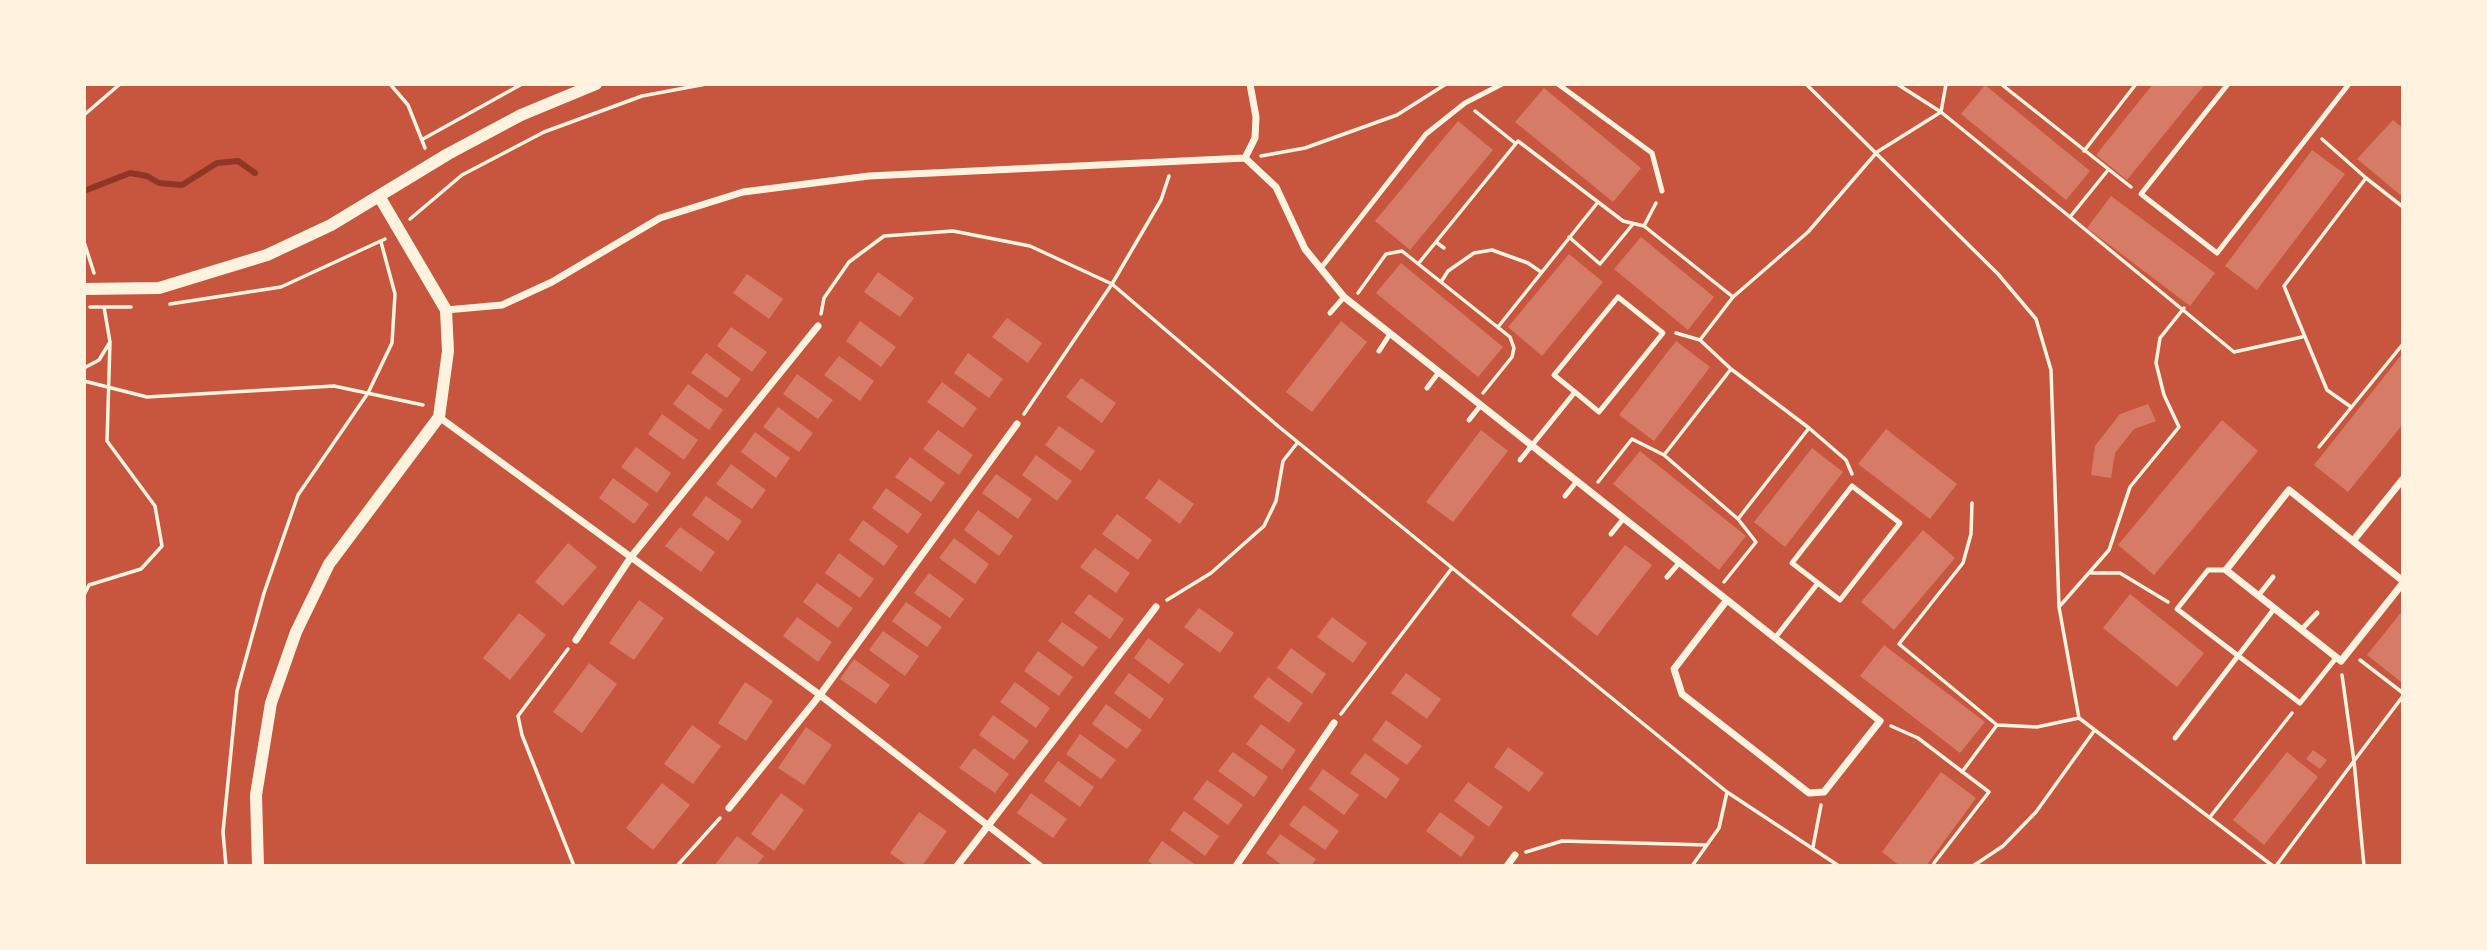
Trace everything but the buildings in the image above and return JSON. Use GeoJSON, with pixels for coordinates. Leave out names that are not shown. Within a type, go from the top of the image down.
{"type":"FeatureCollection","features":[{"type":"Feature","properties":{"kind":"street"},"geometry":{"type":"LineString","coordinates":[[84,289],[159,288],[267,255],[331,225],[521,115],[596,84]]}},
{"type":"Feature","properties":{"kind":"street"},"geometry":{"type":"LineString","coordinates":[[1245,158],[1255,138],[1256,117],[1250,84]]}},
{"type":"Feature","properties":{"kind":"street"},"geometry":{"type":"LineString","coordinates":[[446,310],[502,305],[552,282],[660,218],[743,192],[869,176],[1245,158],[1276,187],[1305,250],[1343,298],[1479,403],[1880,721],[1824,792],[1810,793],[1682,694],[1674,669],[1727,600]]}},
{"type":"Feature","properties":{"kind":"street"},"geometry":{"type":"LineString","coordinates":[[258,866],[256,795],[271,703],[296,632],[328,564],[439,417],[448,351],[446,310],[379,196]]}},
{"type":"Feature","properties":{"kind":"street"},"geometry":{"type":"LineString","coordinates":[[576,640],[631,556],[818,326]]}},
{"type":"Feature","properties":{"kind":"street"},"geometry":{"type":"LineString","coordinates":[[439,417],[820,695],[1040,866]]}},
{"type":"Feature","properties":{"kind":"street"},"geometry":{"type":"LineString","coordinates":[[729,808],[820,695],[1017,424]]}},
{"type":"Feature","properties":{"kind":"street"},"geometry":{"type":"LineString","coordinates":[[2353,541],[2403,479]]}},
{"type":"Feature","properties":{"kind":"street"},"geometry":{"type":"LineString","coordinates":[[2289,490],[2403,582],[2349,651],[2338,660],[2226,570],[2289,490]]}},
{"type":"Feature","properties":{"kind":"street"},"geometry":{"type":"LineString","coordinates":[[957,866],[1156,607]]}},
{"type":"Feature","properties":{"kind":"street"},"geometry":{"type":"LineString","coordinates":[[1236,866],[1334,723]]}},
{"type":"Feature","properties":{"kind":"street"},"geometry":{"type":"LineString","coordinates":[[1507,866],[1515,855]]}},
{"type":"Feature","properties":{"kind":"lane"},"geometry":{"type":"LineString","coordinates":[[1321,268],[1426,134],[1465,103],[1502,84]]}},
{"type":"Feature","properties":{"kind":"lane"},"geometry":{"type":"LineString","coordinates":[[1558,84],[1652,153],[1662,191]]}},
{"type":"Feature","properties":{"kind":"lane"},"geometry":{"type":"LineString","coordinates":[[2228,84],[2141,194],[2217,253],[2349,84]]}},
{"type":"Feature","properties":{"kind":"lane"},"geometry":{"type":"LineString","coordinates":[[1618,297],[1663,333],[1599,412],[1575,392],[1554,375],[1618,297]]}},
{"type":"Feature","properties":{"kind":"lane"},"geometry":{"type":"LineString","coordinates":[[1330,313],[1343,298]]}},
{"type":"Feature","properties":{"kind":"lane"},"geometry":{"type":"LineString","coordinates":[[1379,351],[1390,334]]}},
{"type":"Feature","properties":{"kind":"lane"},"geometry":{"type":"LineString","coordinates":[[1427,388],[1439,372]]}},
{"type":"Feature","properties":{"kind":"lane"},"geometry":{"type":"LineString","coordinates":[[1520,460],[1575,392]]}},
{"type":"Feature","properties":{"kind":"lane"},"geometry":{"type":"LineString","coordinates":[[1469,420],[1479,403]]}},
{"type":"Feature","properties":{"kind":"lane"},"geometry":{"type":"LineString","coordinates":[[1564,496],[1577,481]]}},
{"type":"Feature","properties":{"kind":"lane"},"geometry":{"type":"LineString","coordinates":[[1852,486],[1900,523],[1840,600],[1818,583],[1792,563],[1852,486]]}},
{"type":"Feature","properties":{"kind":"lane"},"geometry":{"type":"LineString","coordinates":[[1611,534],[1624,518]]}},
{"type":"Feature","properties":{"kind":"lane"},"geometry":{"type":"LineString","coordinates":[[1667,577],[1680,562]]}},
{"type":"Feature","properties":{"kind":"lane"},"geometry":{"type":"LineString","coordinates":[[2226,570],[2208,570],[2177,609],[2300,703],[2338,660]]}},
{"type":"Feature","properties":{"kind":"lane"},"geometry":{"type":"LineString","coordinates":[[2258,596],[2273,577]]}},
{"type":"Feature","properties":{"kind":"lane"},"geometry":{"type":"LineString","coordinates":[[1775,638],[1818,583]]}},
{"type":"Feature","properties":{"kind":"lane"},"geometry":{"type":"LineString","coordinates":[[2175,738],[2274,609]]}},
{"type":"Feature","properties":{"kind":"lane"},"geometry":{"type":"LineString","coordinates":[[2301,630],[2317,613]]}},
{"type":"Feature","properties":{"kind":"path"},"geometry":{"type":"LineString","coordinates":[[84,115],[120,84]]}},
{"type":"Feature","properties":{"kind":"path"},"geometry":{"type":"LineString","coordinates":[[390,84],[408,105],[423,139],[430,166]]}},
{"type":"Feature","properties":{"kind":"path"},"geometry":{"type":"LineString","coordinates":[[423,139],[522,84]]}},
{"type":"Feature","properties":{"kind":"path"},"geometry":{"type":"LineString","coordinates":[[165,304],[281,287],[380,242],[462,176],[544,132],[642,96],[706,84]]}},
{"type":"Feature","properties":{"kind":"path"},"geometry":{"type":"LineString","coordinates":[[1245,158],[1305,148],[1383,120],[1446,84]]}},
{"type":"Feature","properties":{"kind":"path"},"geometry":{"type":"LineString","coordinates":[[1806,84],[1998,274],[2036,319],[2051,370],[2059,607],[2079,718],[2274,866],[2403,694],[2349,651]]}},
{"type":"Feature","properties":{"kind":"path"},"geometry":{"type":"LineString","coordinates":[[1897,84],[1941,112],[2234,352],[2302,337]]}},
{"type":"Feature","properties":{"kind":"path"},"geometry":{"type":"LineString","coordinates":[[1700,340],[1733,297],[1808,232],[1877,152],[1941,112],[1945,84]]}},
{"type":"Feature","properties":{"kind":"path"},"geometry":{"type":"LineString","coordinates":[[2001,84],[2141,194]]}},
{"type":"Feature","properties":{"kind":"path"},"geometry":{"type":"LineString","coordinates":[[2084,151],[2136,84]]}},
{"type":"Feature","properties":{"kind":"path"},"geometry":{"type":"LineString","coordinates":[[1465,103],[1515,143]]}},
{"type":"Feature","properties":{"kind":"path"},"geometry":{"type":"LineString","coordinates":[[2312,131],[2403,207]]}},
{"type":"Feature","properties":{"kind":"path"},"geometry":{"type":"LineString","coordinates":[[1418,264],[1518,141],[1623,221],[1644,226],[1733,297]]}},
{"type":"Feature","properties":{"kind":"path"},"geometry":{"type":"LineString","coordinates":[[1017,424],[1112,285],[1161,200],[1174,161]]}},
{"type":"Feature","properties":{"kind":"path"},"geometry":{"type":"LineString","coordinates":[[2070,218],[2108,170]]}},
{"type":"Feature","properties":{"kind":"path"},"geometry":{"type":"LineString","coordinates":[[2351,407],[2327,390],[2302,337],[2284,286],[2366,178]]}},
{"type":"Feature","properties":{"kind":"path"},"geometry":{"type":"LineString","coordinates":[[1644,226],[1662,191]]}},
{"type":"Feature","properties":{"kind":"path"},"geometry":{"type":"LineString","coordinates":[[1498,327],[1598,202]]}},
{"type":"Feature","properties":{"kind":"path"},"geometry":{"type":"LineString","coordinates":[[1569,237],[1600,264],[1634,223]]}},
{"type":"Feature","properties":{"kind":"path"},"geometry":{"type":"LineString","coordinates":[[818,326],[824,298],[849,262],[884,236],[953,230],[1030,246],[1112,285],[1298,442],[1727,792],[1839,866]]}},
{"type":"Feature","properties":{"kind":"path"},"geometry":{"type":"LineString","coordinates":[[84,242],[96,281]]}},
{"type":"Feature","properties":{"kind":"path"},"geometry":{"type":"LineString","coordinates":[[226,866],[223,832],[237,691],[264,593],[298,495],[368,393],[392,343],[395,294],[380,242]]}},
{"type":"Feature","properties":{"kind":"path"},"geometry":{"type":"LineString","coordinates":[[1436,242],[1444,248]]}},
{"type":"Feature","properties":{"kind":"path"},"geometry":{"type":"LineString","coordinates":[[1441,282],[1448,271],[1474,253],[1492,250],[1528,263],[1541,272]]}},
{"type":"Feature","properties":{"kind":"path"},"geometry":{"type":"LineString","coordinates":[[1351,303],[1386,254],[1402,251],[1510,337],[1514,348],[1512,357],[1479,403]]}},
{"type":"Feature","properties":{"kind":"path"},"geometry":{"type":"LineString","coordinates":[[84,595],[89,585],[141,569],[163,546],[155,506],[107,441],[110,342],[100,294]]}},
{"type":"Feature","properties":{"kind":"path"},"geometry":{"type":"LineString","coordinates":[[2059,607],[2109,550],[2130,487],[2179,427],[2155,363],[2160,338],[2183,308]]}},
{"type":"Feature","properties":{"kind":"path"},"geometry":{"type":"LineString","coordinates":[[1663,333],[1683,333],[1700,340],[1731,369],[1809,428],[1846,460],[1853,474],[1852,486]]}},
{"type":"Feature","properties":{"kind":"path"},"geometry":{"type":"LineString","coordinates":[[84,368],[99,359],[110,342]]}},
{"type":"Feature","properties":{"kind":"path"},"geometry":{"type":"LineString","coordinates":[[2319,447],[2403,344]]}},
{"type":"Feature","properties":{"kind":"path"},"geometry":{"type":"LineString","coordinates":[[1664,455],[1731,369]]}},
{"type":"Feature","properties":{"kind":"path"},"geometry":{"type":"LineString","coordinates":[[84,381],[147,397],[334,386],[422,404],[439,417]]}},
{"type":"Feature","properties":{"kind":"path"},"geometry":{"type":"LineString","coordinates":[[1738,519],[1809,428]]}},
{"type":"Feature","properties":{"kind":"path"},"geometry":{"type":"LineString","coordinates":[[1590,491],[1632,439],[1664,455],[1738,519],[1756,542],[1716,591]]}},
{"type":"Feature","properties":{"kind":"path"},"geometry":{"type":"LineString","coordinates":[[1156,607],[1211,573],[1264,526],[1276,500],[1283,461],[1298,442]]}},
{"type":"Feature","properties":{"kind":"path"},"geometry":{"type":"LineString","coordinates":[[1972,503],[1971,534],[1963,563],[1899,644],[1997,725],[2037,727],[2079,718]]}},
{"type":"Feature","properties":{"kind":"path"},"geometry":{"type":"LineString","coordinates":[[1334,723],[1452,568]]}},
{"type":"Feature","properties":{"kind":"path"},"geometry":{"type":"LineString","coordinates":[[2091,573],[2120,573],[2177,609]]}},
{"type":"Feature","properties":{"kind":"path"},"geometry":{"type":"LineString","coordinates":[[574,866],[522,735],[519,716],[552,667],[576,640]]}},
{"type":"Feature","properties":{"kind":"path"},"geometry":{"type":"LineString","coordinates":[[2338,660],[2354,761],[2364,866]]}},
{"type":"Feature","properties":{"kind":"path"},"geometry":{"type":"LineString","coordinates":[[2210,818],[2300,703]]}},
{"type":"Feature","properties":{"kind":"path"},"geometry":{"type":"LineString","coordinates":[[1880,721],[1918,738],[1989,792],[1934,863]]}},
{"type":"Feature","properties":{"kind":"path"},"geometry":{"type":"LineString","coordinates":[[1962,772],[1997,725]]}},
{"type":"Feature","properties":{"kind":"path"},"geometry":{"type":"LineString","coordinates":[[1973,866],[2003,846],[2036,812],[2094,731]]}},
{"type":"Feature","properties":{"kind":"path"},"geometry":{"type":"LineString","coordinates":[[1692,866],[1719,828],[1727,792]]}},
{"type":"Feature","properties":{"kind":"path"},"geometry":{"type":"LineString","coordinates":[[1813,847],[1824,792]]}},
{"type":"Feature","properties":{"kind":"path"},"geometry":{"type":"LineString","coordinates":[[677,866],[729,808]]}},
{"type":"Feature","properties":{"kind":"path"},"geometry":{"type":"LineString","coordinates":[[1515,855],[1562,841],[1707,845]]}},
{"type":"Feature","properties":{"kind":"waterway"},"geometry":{"type":"LineString","coordinates":[[84,191],[130,173],[147,176],[159,183],[182,185],[217,163],[238,161],[255,173]]}}]}
